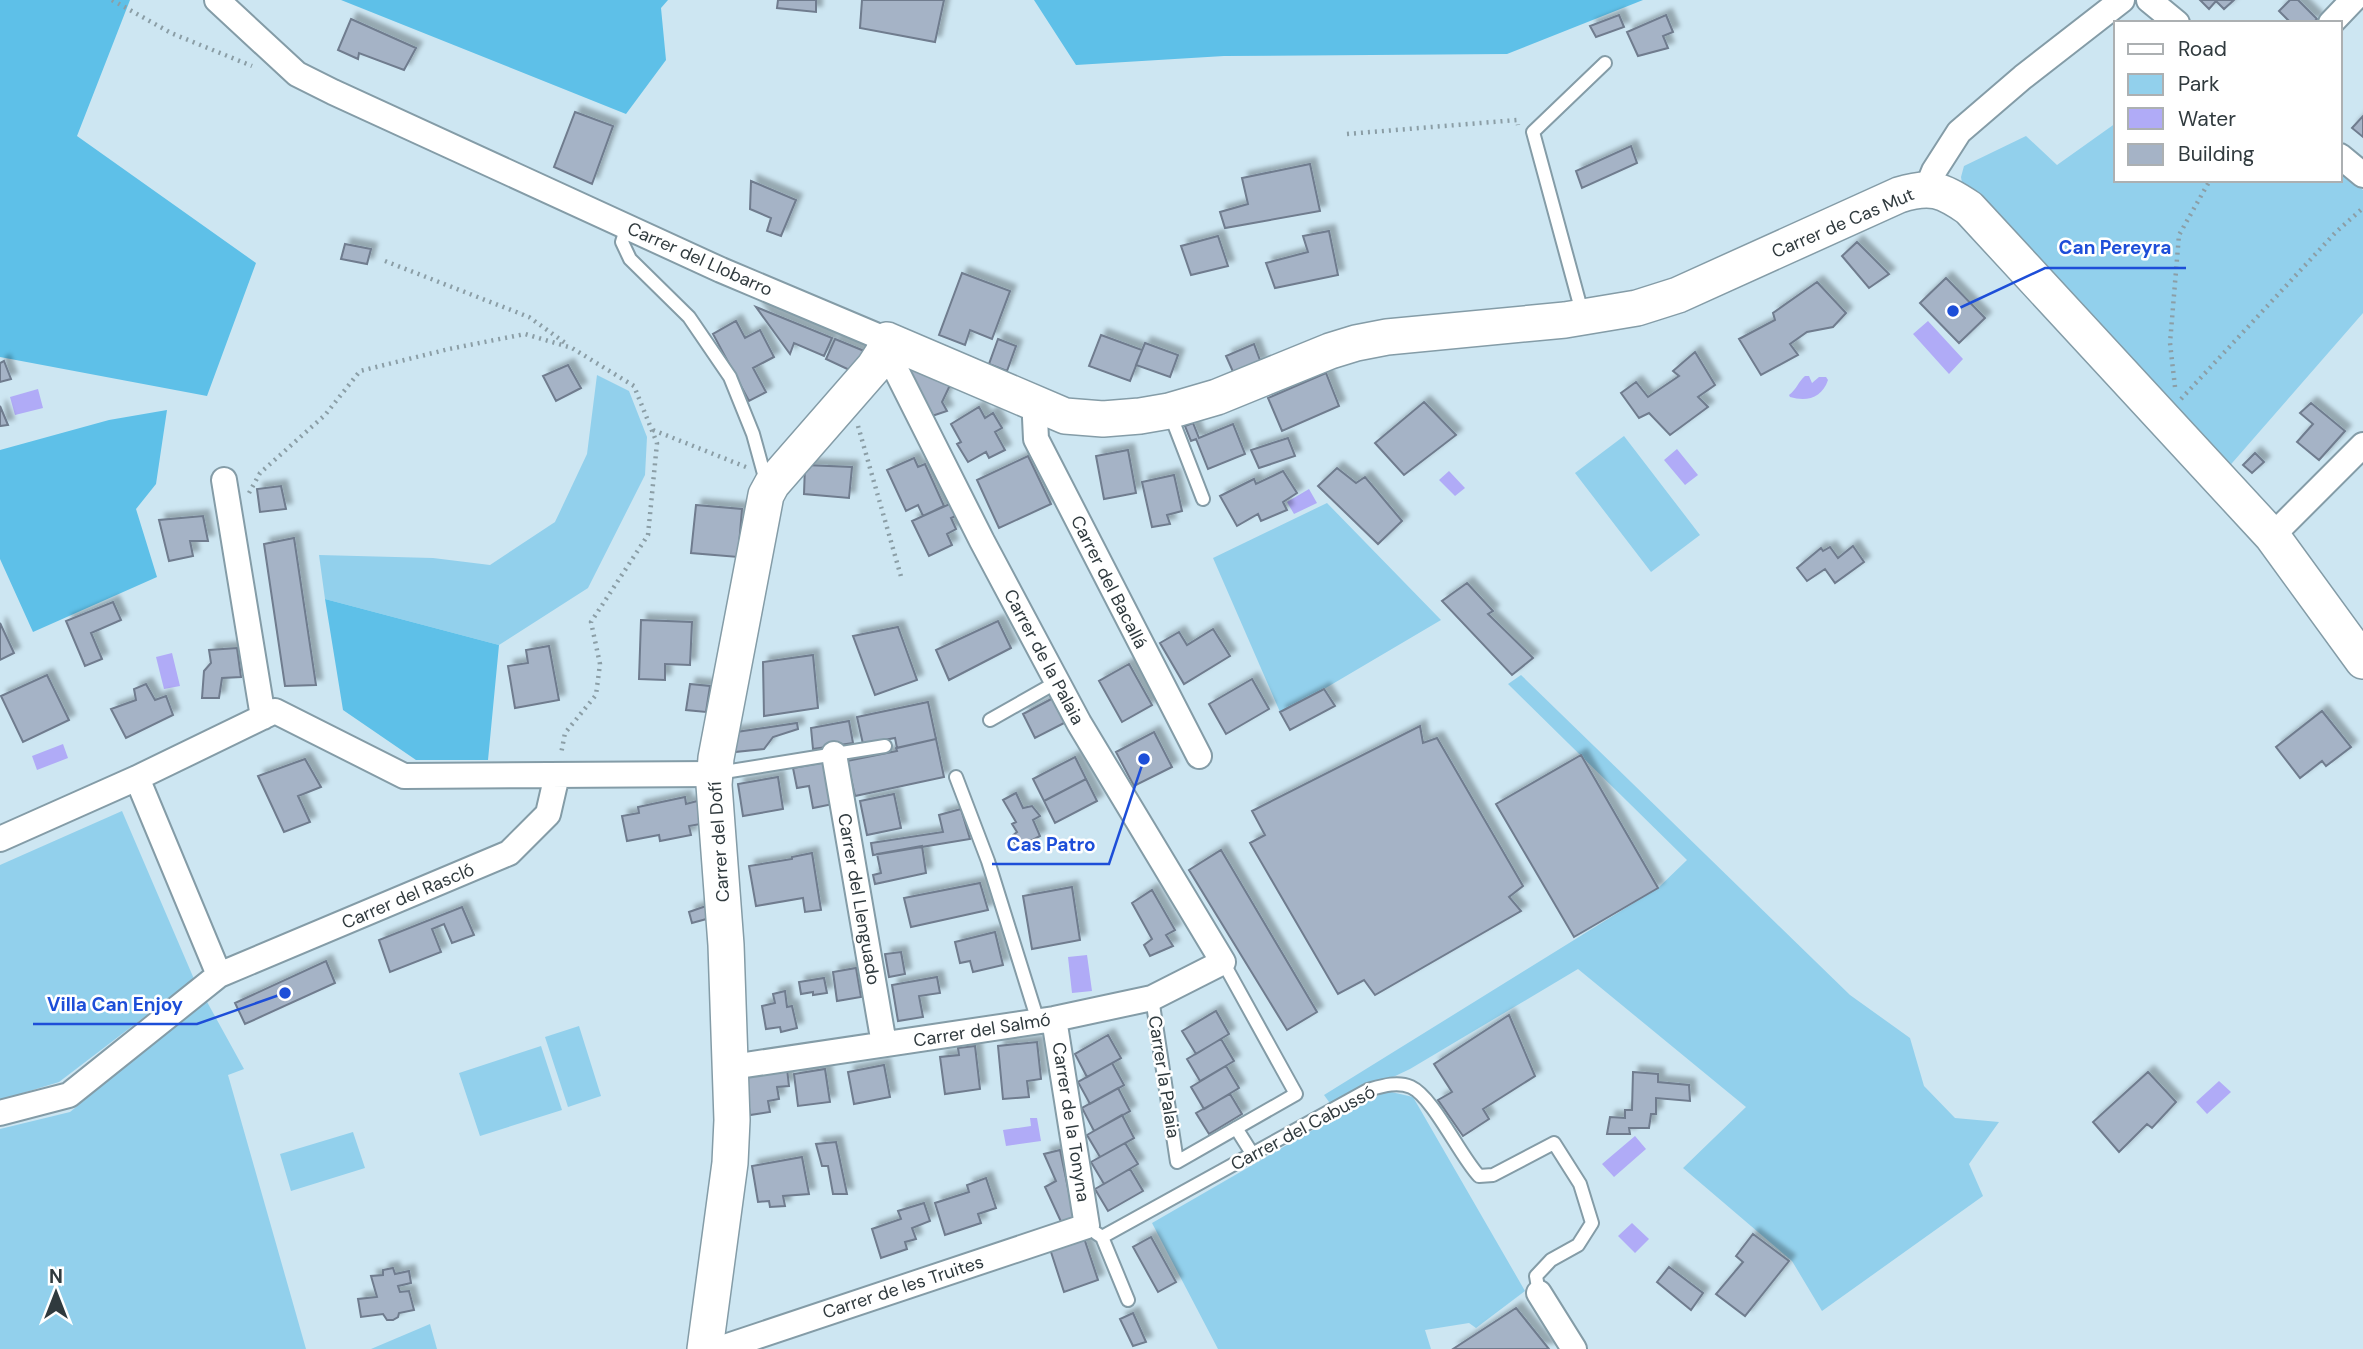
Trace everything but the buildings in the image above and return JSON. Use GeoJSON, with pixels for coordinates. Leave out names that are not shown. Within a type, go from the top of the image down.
{"type":"FeatureCollection","features":[{"type":"Feature","properties":{"kind":"street","name":"Carrer del Llobarro"},"geometry":{"type":"LineString","coordinates":[[217,0],[297,74],[333,92],[721,270],[1065,416],[1103,419],[1169,411],[1217,397]]}},
{"type":"Feature","properties":{"kind":"street"},"geometry":{"type":"LineString","coordinates":[[1927,188],[1959,132],[2023,77],[2122,0]]}},
{"type":"Feature","properties":{"kind":"street"},"geometry":{"type":"LineString","coordinates":[[2149,0],[2174,21]]}},
{"type":"Feature","properties":{"kind":"street"},"geometry":{"type":"LineString","coordinates":[[2333,21],[2353,0]]}},
{"type":"Feature","properties":{"kind":"street"},"geometry":{"type":"LineString","coordinates":[[2342,158],[2363,175]]}},
{"type":"Feature","properties":{"kind":"street","name":"Carrer de Cas Mut"},"geometry":{"type":"LineString","coordinates":[[1217,397],[1356,342],[1485,332],[1637,308],[1678,295],[1899,195],[1927,188],[1954,198],[1969,208],[2272,536],[2363,661]]}},
{"type":"Feature","properties":{"kind":"street","name":"Carrer del Dofí"},"geometry":{"type":"LineString","coordinates":[[705,1349],[730,1163],[732,1068],[714,774],[766,495],[772,484],[874,368],[883,354],[887,340]]}},
{"type":"Feature","properties":{"kind":"street","name":"Carrer de la Palaia"},"geometry":{"type":"LineString","coordinates":[[887,340],[896,370],[1057,682],[1223,962]]}},
{"type":"Feature","properties":{"kind":"street","name":"Carrer del Bacallá"},"geometry":{"type":"LineString","coordinates":[[1040,405],[1035,418],[1036,439],[1199,756]]}},
{"type":"Feature","properties":{"kind":"street"},"geometry":{"type":"LineString","coordinates":[[2272,536],[2363,445]]}},
{"type":"Feature","properties":{"kind":"street"},"geometry":{"type":"LineString","coordinates":[[225,480],[263,717]]}},
{"type":"Feature","properties":{"kind":"street"},"geometry":{"type":"LineString","coordinates":[[0,838],[137,778],[275,711],[404,776],[714,774]]}},
{"type":"Feature","properties":{"kind":"street","name":"Carrer del Llenguado"},"geometry":{"type":"LineString","coordinates":[[834,754],[884,1044]]}},
{"type":"Feature","properties":{"kind":"street","name":"Carrer del Rascló"},"geometry":{"type":"LineString","coordinates":[[0,1114],[69,1095],[219,975],[509,853],[548,814],[557,775]]}},
{"type":"Feature","properties":{"kind":"street"},"geometry":{"type":"LineString","coordinates":[[137,778],[219,975]]}},
{"type":"Feature","properties":{"kind":"street","name":"Carrer del Salmó"},"geometry":{"type":"LineString","coordinates":[[732,1068],[1046,1020],[1152,998],[1223,962]]}},
{"type":"Feature","properties":{"kind":"street","name":"Carrer de la Tonyna"},"geometry":{"type":"LineString","coordinates":[[1046,1020],[1095,1232]]}},
{"type":"Feature","properties":{"kind":"street","name":"Carrer de les Truites"},"geometry":{"type":"LineString","coordinates":[[719,1349],[1095,1232]]}},
{"type":"Feature","properties":{"kind":"street","name":"Carrer del Cabussó"},"geometry":{"type":"LineString","coordinates":[[1539,1293],[1574,1349]]}},
{"type":"Feature","properties":{"kind":"lane"},"geometry":{"type":"LineString","coordinates":[[1583,317],[1534,132],[1605,63]]}},
{"type":"Feature","properties":{"kind":"lane"},"geometry":{"type":"LineString","coordinates":[[627,226],[622,242],[630,259],[689,317],[730,377],[753,434],[764,474]]}},
{"type":"Feature","properties":{"kind":"lane"},"geometry":{"type":"LineString","coordinates":[[1169,411],[1203,499]]}},
{"type":"Feature","properties":{"kind":"lane"},"geometry":{"type":"LineString","coordinates":[[990,720],[1057,682]]}},
{"type":"Feature","properties":{"kind":"lane"},"geometry":{"type":"LineString","coordinates":[[714,774],[885,746]]}},
{"type":"Feature","properties":{"kind":"lane"},"geometry":{"type":"LineString","coordinates":[[956,777],[1046,1020]]}},
{"type":"Feature","properties":{"kind":"lane","name":"Carrer la Palaia"},"geometry":{"type":"LineString","coordinates":[[1152,998],[1177,1162],[1296,1094],[1223,962]]}},
{"type":"Feature","properties":{"kind":"lane","name":"Carrer del Cabussó"},"geometry":{"type":"LineString","coordinates":[[1095,1232],[1253,1155],[1368,1090],[1393,1083],[1413,1088],[1426,1100],[1468,1164],[1479,1176],[1493,1175],[1554,1143],[1580,1184],[1592,1223],[1578,1245],[1551,1259],[1536,1276],[1539,1293]]}},
{"type":"Feature","properties":{"kind":"lane"},"geometry":{"type":"LineString","coordinates":[[1236,1128],[1253,1155]]}},
{"type":"Feature","properties":{"kind":"lane"},"geometry":{"type":"LineString","coordinates":[[1095,1232],[1128,1300]]}},
{"type":"Feature","properties":{"kind":"path"},"geometry":{"type":"LineString","coordinates":[[113,0],[171,33],[254,66]]}},
{"type":"Feature","properties":{"kind":"path"},"geometry":{"type":"LineString","coordinates":[[1348,134],[1517,120]]}},
{"type":"Feature","properties":{"kind":"path"},"geometry":{"type":"LineString","coordinates":[[2209,182],[2179,235],[2170,343],[2177,402],[2336,232],[2363,208]]}},
{"type":"Feature","properties":{"kind":"path"},"geometry":{"type":"LineString","coordinates":[[385,261],[529,317],[572,348],[634,386],[653,429],[657,443],[648,535],[591,622],[600,664],[596,695],[565,733],[557,775]]}},
{"type":"Feature","properties":{"kind":"path"},"geometry":{"type":"LineString","coordinates":[[250,503],[249,493],[260,473],[325,415],[360,371],[525,334],[572,348]]}},
{"type":"Feature","properties":{"kind":"path"},"geometry":{"type":"LineString","coordinates":[[849,394],[902,580]]}},
{"type":"Feature","properties":{"kind":"path"},"geometry":{"type":"LineString","coordinates":[[653,429],[764,474]]}},
{"type":"Feature","properties":{"kind":"green space"},"geometry":{"type":"Polygon","coordinates":[[[2114,124],[2114,182],[2342,182],[2342,173],[2363,190],[2363,313],[2226,470],[1963,189],[1961,177],[1964,166],[2026,136],[2057,165],[2114,124]]]}},
{"type":"Feature","properties":{"kind":"green space"},"geometry":{"type":"Polygon","coordinates":[[[597,375],[629,391],[647,437],[645,475],[588,588],[499,645],[325,599],[319,555],[433,558],[490,565],[555,522],[587,454],[597,375]]]}},
{"type":"Feature","properties":{"kind":"green space"},"geometry":{"type":"Polygon","coordinates":[[[1624,436],[1700,535],[1651,572],[1575,473],[1624,436]]]}},
{"type":"Feature","properties":{"kind":"green space"},"geometry":{"type":"Polygon","coordinates":[[[1327,503],[1441,620],[1280,712],[1213,558],[1327,503]]]}},
{"type":"Feature","properties":{"kind":"green space"},"geometry":{"type":"Polygon","coordinates":[[[1521,675],[1850,995],[1910,1038],[1924,1086],[1955,1118],[1999,1122],[1969,1164],[1983,1196],[1822,1311],[1792,1261],[1683,1168],[1746,1107],[1578,969],[1410,1069],[1332,1106],[1324,1095],[1658,888],[1687,860],[1508,684],[1521,675]]]}},
{"type":"Feature","properties":{"kind":"green space"},"geometry":{"type":"Polygon","coordinates":[[[122,811],[194,979],[59,1082],[0,1100],[0,865],[122,811]]]}},
{"type":"Feature","properties":{"kind":"green space"},"geometry":{"type":"Polygon","coordinates":[[[206,1000],[244,1069],[228,1075],[306,1349],[0,1349],[0,1129],[70,1112],[206,1000]]]}},
{"type":"Feature","properties":{"kind":"green space"},"geometry":{"type":"Polygon","coordinates":[[[579,1026],[601,1096],[568,1107],[545,1037],[579,1026]]]}},
{"type":"Feature","properties":{"kind":"green space"},"geometry":{"type":"Polygon","coordinates":[[[541,1046],[562,1110],[480,1136],[459,1073],[541,1046]]]}},
{"type":"Feature","properties":{"kind":"green space"},"geometry":{"type":"Polygon","coordinates":[[[1387,1091],[1413,1097],[1525,1291],[1476,1328],[1469,1323],[1425,1330],[1431,1349],[1218,1349],[1152,1223],[1339,1115],[1387,1091]]]}},
{"type":"Feature","properties":{"kind":"green space"},"geometry":{"type":"Polygon","coordinates":[[[353,1132],[365,1168],[291,1191],[280,1154],[353,1132]]]}},
{"type":"Feature","properties":{"kind":"green space"},"geometry":{"type":"Polygon","coordinates":[[[430,1324],[437,1349],[371,1349],[430,1324]]]}},
{"type":"Feature","properties":{"kind":"shaded area"},"geometry":{"type":"Polygon","coordinates":[[[0,0],[130,0],[77,136],[256,263],[207,396],[0,357],[0,0]]]}},
{"type":"Feature","properties":{"kind":"shaded area"},"geometry":{"type":"Polygon","coordinates":[[[341,0],[668,0],[661,8],[666,60],[626,114],[341,0]]]}},
{"type":"Feature","properties":{"kind":"shaded area"},"geometry":{"type":"Polygon","coordinates":[[[1034,0],[1643,0],[1507,54],[1224,56],[1076,65],[1034,0]]]}},
{"type":"Feature","properties":{"kind":"shaded area"},"geometry":{"type":"Polygon","coordinates":[[[167,410],[156,484],[136,509],[157,577],[33,632],[0,559],[0,450],[109,420],[167,410]]]}},
{"type":"Feature","properties":{"kind":"shaded area"},"geometry":{"type":"Polygon","coordinates":[[[325,599],[499,645],[488,760],[416,760],[343,710],[325,599]]]}},
{"type":"Feature","properties":{"kind":"water"},"geometry":{"type":"Polygon","coordinates":[[[1928,321],[1963,359],[1949,374],[1913,334],[1928,321]]]}},
{"type":"Feature","properties":{"kind":"water"},"geometry":{"type":"Polygon","coordinates":[[[1805,376],[1809,376],[1812,383],[1819,377],[1826,377],[1828,380],[1818,395],[1808,399],[1790,397],[1789,395],[1805,376]]]}},
{"type":"Feature","properties":{"kind":"water"},"geometry":{"type":"Polygon","coordinates":[[[38,389],[43,408],[15,415],[10,397],[38,389]]]}},
{"type":"Feature","properties":{"kind":"water"},"geometry":{"type":"Polygon","coordinates":[[[1677,449],[1698,475],[1685,485],[1664,460],[1677,449]]]}},
{"type":"Feature","properties":{"kind":"water"},"geometry":{"type":"Polygon","coordinates":[[[1449,471],[1465,488],[1455,496],[1439,480],[1449,471]]]}},
{"type":"Feature","properties":{"kind":"water"},"geometry":{"type":"Polygon","coordinates":[[[1309,489],[1317,503],[1294,514],[1287,502],[1309,489]]]}},
{"type":"Feature","properties":{"kind":"water"},"geometry":{"type":"Polygon","coordinates":[[[172,653],[180,686],[164,689],[156,657],[172,653]]]}},
{"type":"Feature","properties":{"kind":"water"},"geometry":{"type":"Polygon","coordinates":[[[63,744],[68,758],[37,770],[32,756],[63,744]]]}},
{"type":"Feature","properties":{"kind":"water"},"geometry":{"type":"Polygon","coordinates":[[[1087,955],[1092,991],[1072,993],[1068,957],[1087,955]]]}},
{"type":"Feature","properties":{"kind":"water"},"geometry":{"type":"Polygon","coordinates":[[[2219,1081],[2231,1092],[2207,1114],[2196,1102],[2219,1081]]]}},
{"type":"Feature","properties":{"kind":"water"},"geometry":{"type":"Polygon","coordinates":[[[1030,1118],[1037,1118],[1041,1141],[1006,1146],[1003,1130],[1031,1126],[1030,1118]]]}},
{"type":"Feature","properties":{"kind":"water"},"geometry":{"type":"Polygon","coordinates":[[[1635,1136],[1646,1149],[1614,1177],[1602,1164],[1635,1136]]]}},
{"type":"Feature","properties":{"kind":"water"},"geometry":{"type":"Polygon","coordinates":[[[1632,1223],[1649,1239],[1635,1253],[1618,1236],[1632,1223]]]}},
{"type":"Feature","properties":{"kind":"place","name":"Can Pereyra"},"geometry":{"type":"Point","coordinates":[1953,311]}},
{"type":"Feature","properties":{"kind":"place","name":"Cas Patro"},"geometry":{"type":"Point","coordinates":[1144,759]}},
{"type":"Feature","properties":{"kind":"place","name":"Villa Can Enjoy"},"geometry":{"type":"Point","coordinates":[285,993]}}]}
